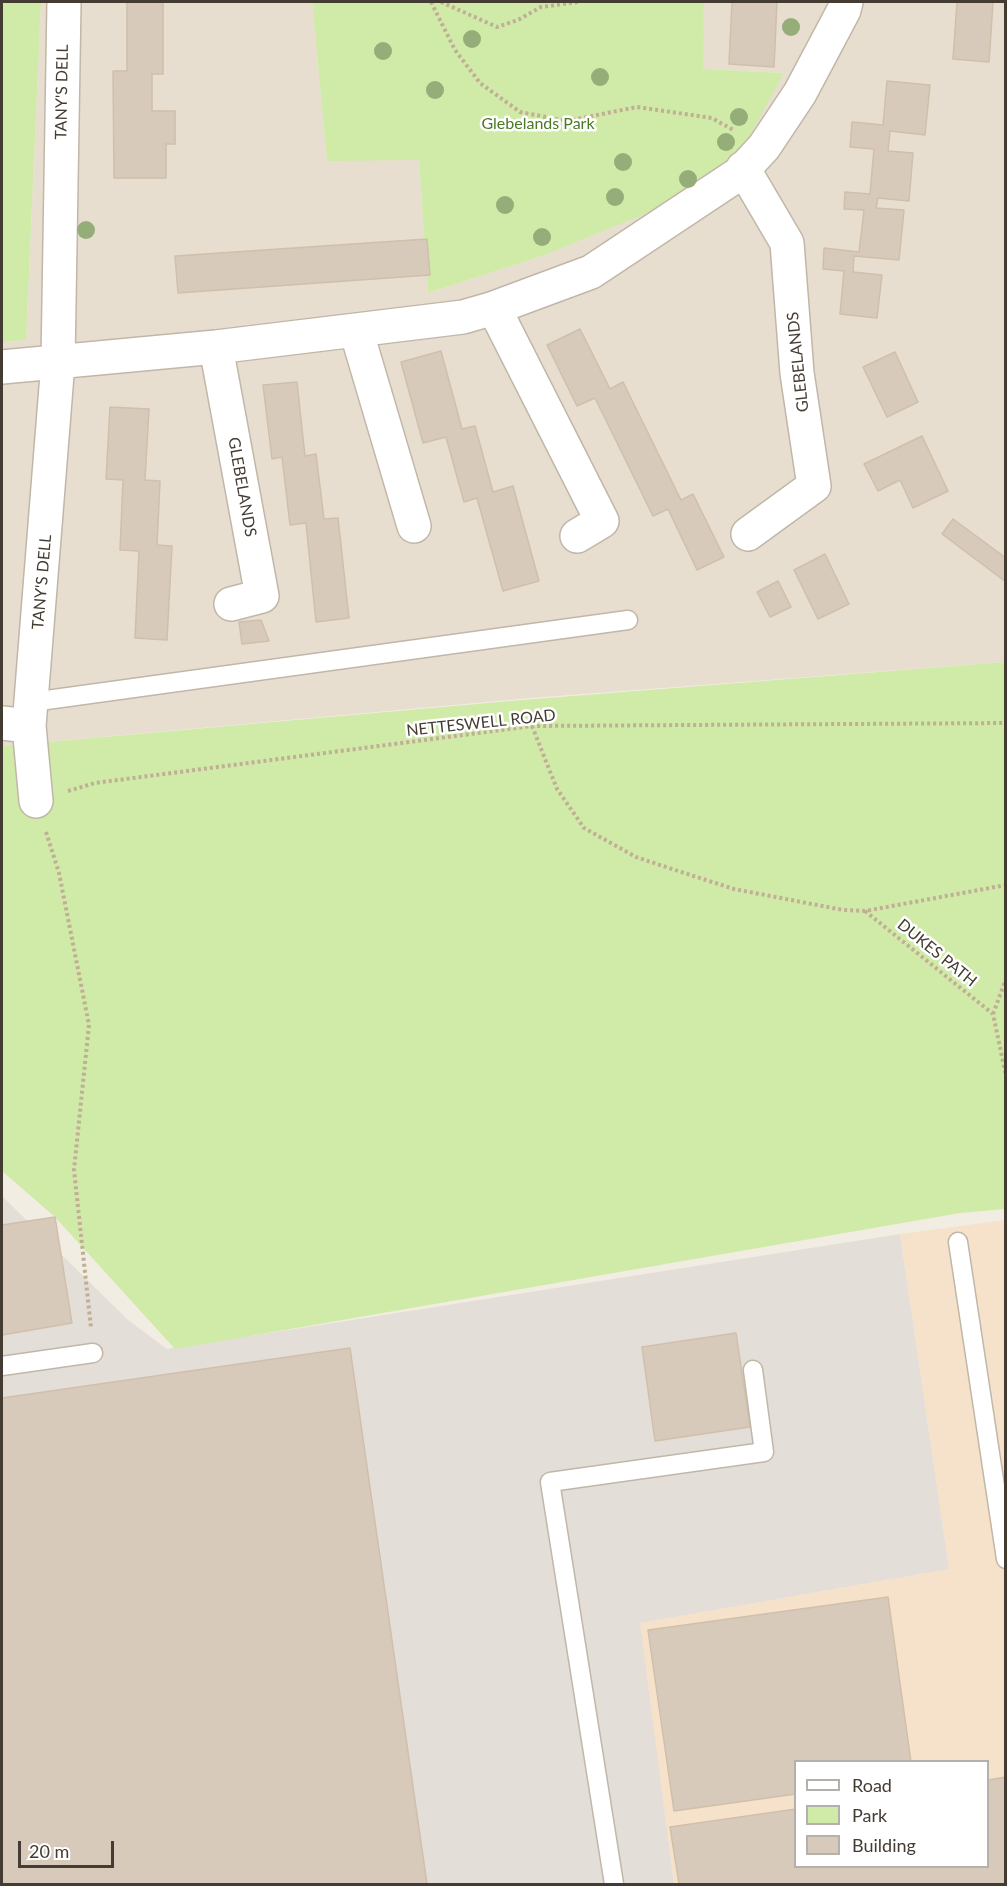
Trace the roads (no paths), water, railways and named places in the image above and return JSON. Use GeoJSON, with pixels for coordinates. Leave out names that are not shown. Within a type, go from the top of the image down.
{"type":"FeatureCollection","features":[{"type":"Feature","properties":{"kind":"street","name":"TANY'S DELL"},"geometry":{"type":"LineString","coordinates":[[36,801],[21,717],[58,362],[64,2]]}},
{"type":"Feature","properties":{"kind":"street"},"geometry":{"type":"LineString","coordinates":[[2,367],[216,347],[463,317],[591,272],[740,173],[754,158],[800,93],[844,10],[846,2]]}},
{"type":"Feature","properties":{"kind":"street","name":"GLEBELANDS"},"geometry":{"type":"LineString","coordinates":[[748,534],[814,486],[797,373],[787,243],[754,158]]}},
{"type":"Feature","properties":{"kind":"street"},"geometry":{"type":"LineString","coordinates":[[494,308],[602,521],[577,536]]}},
{"type":"Feature","properties":{"kind":"street"},"geometry":{"type":"LineString","coordinates":[[357,330],[414,526]]}},
{"type":"Feature","properties":{"kind":"street","name":"GLEBELANDS"},"geometry":{"type":"LineString","coordinates":[[216,347],[262,596],[231,604]]}},
{"type":"Feature","properties":{"kind":"lane"},"geometry":{"type":"LineString","coordinates":[[21,717],[628,620]]}},
{"type":"Feature","properties":{"kind":"lane"},"geometry":{"type":"LineString","coordinates":[[958,1242],[1005,1559]]}},
{"type":"Feature","properties":{"kind":"lane"},"geometry":{"type":"LineString","coordinates":[[2,1366],[93,1353]]}},
{"type":"Feature","properties":{"kind":"lane"},"geometry":{"type":"LineString","coordinates":[[614,1884],[550,1482],[764,1452],[753,1370]]}},
{"type":"Feature","properties":{"kind":"park label","name":"Glebelands Park"},"geometry":{"type":"Point","coordinates":[538,124]}}]}
